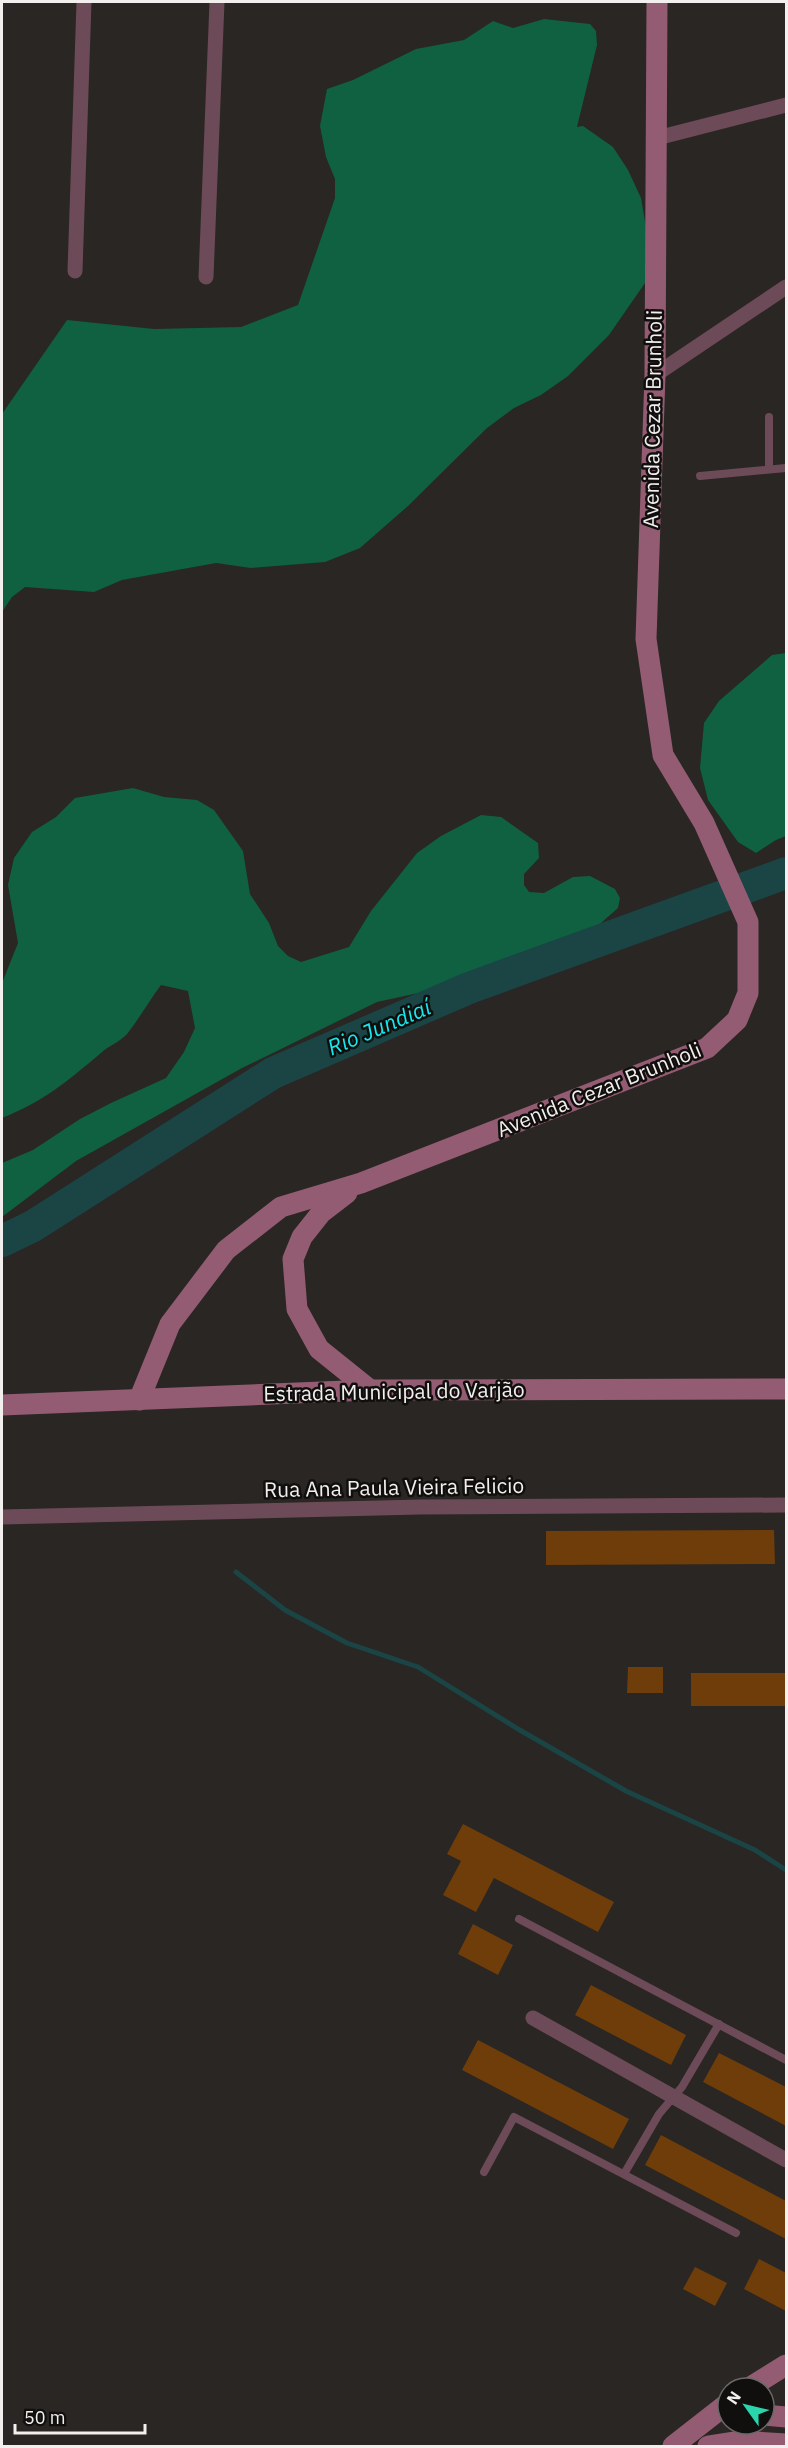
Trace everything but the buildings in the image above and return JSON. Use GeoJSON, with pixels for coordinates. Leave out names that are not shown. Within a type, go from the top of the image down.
{"type":"FeatureCollection","features":[{"type":"Feature","properties":{"kind":"main road","name":"Avenida Cezar Brunholi"},"geometry":{"type":"LineString","coordinates":[[139,1400],[170,1324],[226,1250],[281,1208],[361,1183],[707,1048],[736,1020],[748,993],[748,922],[704,823],[663,755],[646,639],[655,375],[657,2]]}},
{"type":"Feature","properties":{"kind":"main road","name":"Avenida Cezar Brunholi"},"geometry":{"type":"LineString","coordinates":[[361,1183],[321,1213],[302,1237],[293,1259],[297,1309],[319,1348],[370,1390]]}},
{"type":"Feature","properties":{"kind":"main road","name":"Estrada Municipal do Varjão"},"geometry":{"type":"LineString","coordinates":[[2,1405],[370,1390],[786,1389]]}},
{"type":"Feature","properties":{"kind":"main road"},"geometry":{"type":"LineString","coordinates":[[768,2376],[786,2365]]}},
{"type":"Feature","properties":{"kind":"main road"},"geometry":{"type":"LineString","coordinates":[[673,2446],[716,2413]]}},
{"type":"Feature","properties":{"kind":"main road"},"geometry":{"type":"LineString","coordinates":[[700,2427],[716,2423]]}},
{"type":"Feature","properties":{"kind":"main road"},"geometry":{"type":"LineString","coordinates":[[708,2446],[740,2441],[786,2444]]}},
{"type":"Feature","properties":{"kind":"street"},"geometry":{"type":"LineString","coordinates":[[75,271],[84,2]]}},
{"type":"Feature","properties":{"kind":"street"},"geometry":{"type":"LineString","coordinates":[[206,277],[217,2]]}},
{"type":"Feature","properties":{"kind":"street"},"geometry":{"type":"LineString","coordinates":[[657,138],[786,105]]}},
{"type":"Feature","properties":{"kind":"street"},"geometry":{"type":"LineString","coordinates":[[655,375],[786,287]]}},
{"type":"Feature","properties":{"kind":"street","name":"Rua Ana Paula Vieira Felicio"},"geometry":{"type":"LineString","coordinates":[[2,1517],[420,1507],[786,1505]]}},
{"type":"Feature","properties":{"kind":"street"},"geometry":{"type":"LineString","coordinates":[[533,2018],[786,2160]]}},
{"type":"Feature","properties":{"kind":"lane"},"geometry":{"type":"LineString","coordinates":[[769,417],[769,469]]}},
{"type":"Feature","properties":{"kind":"lane"},"geometry":{"type":"LineString","coordinates":[[700,476],[786,468]]}},
{"type":"Feature","properties":{"kind":"lane"},"geometry":{"type":"LineString","coordinates":[[519,1919],[786,2060]]}},
{"type":"Feature","properties":{"kind":"lane"},"geometry":{"type":"LineString","coordinates":[[624,2174],[659,2114],[675,2096],[719,2024]]}},
{"type":"Feature","properties":{"kind":"lane"},"geometry":{"type":"LineString","coordinates":[[484,2172],[514,2116],[736,2233]]}},
{"type":"Feature","properties":{"kind":"green space"},"geometry":{"type":"Polygon","coordinates":[[[544,19],[590,24],[596,31],[597,45],[577,127],[583,126],[613,147],[628,170],[641,198],[651,256],[645,283],[609,335],[568,376],[541,395],[514,408],[487,428],[408,506],[360,548],[325,562],[251,568],[216,563],[122,580],[94,592],[25,587],[12,597],[2,612],[2,414],[67,320],[154,329],[241,327],[298,305],[335,198],[335,179],[326,157],[320,126],[327,89],[353,80],[416,49],[464,40],[493,21],[513,28],[544,19]]]}},
{"type":"Feature","properties":{"kind":"green space"},"geometry":{"type":"Polygon","coordinates":[[[786,653],[786,836],[756,853],[738,842],[708,800],[700,768],[704,723],[719,701],[772,655],[786,653]]]}},
{"type":"Feature","properties":{"kind":"green space"},"geometry":{"type":"Polygon","coordinates":[[[133,788],[164,797],[197,800],[214,810],[243,851],[250,894],[269,923],[278,946],[288,956],[301,962],[349,947],[371,911],[417,853],[441,836],[481,815],[501,817],[538,843],[539,858],[524,874],[524,885],[529,892],[544,893],[573,877],[590,876],[615,889],[620,898],[618,908],[593,930],[519,971],[377,1002],[242,1068],[76,1161],[2,1217],[2,1163],[33,1150],[80,1119],[166,1078],[184,1052],[195,1028],[188,991],[161,985],[124,1037],[54,1090],[2,1118],[2,983],[18,943],[8,885],[14,858],[32,832],[56,817],[75,798],[133,788]]]}},
{"type":"Feature","properties":{"kind":"waterway","name":"Rio Jundiaí"},"geometry":{"type":"LineString","coordinates":[[2,1241],[33,1226],[273,1073],[469,988],[786,873]]}},
{"type":"Feature","properties":{"kind":"waterway"},"geometry":{"type":"LineString","coordinates":[[236,1572],[285,1610],[347,1643],[418,1667],[518,1729],[626,1791],[755,1850],[786,1870]]}}]}
